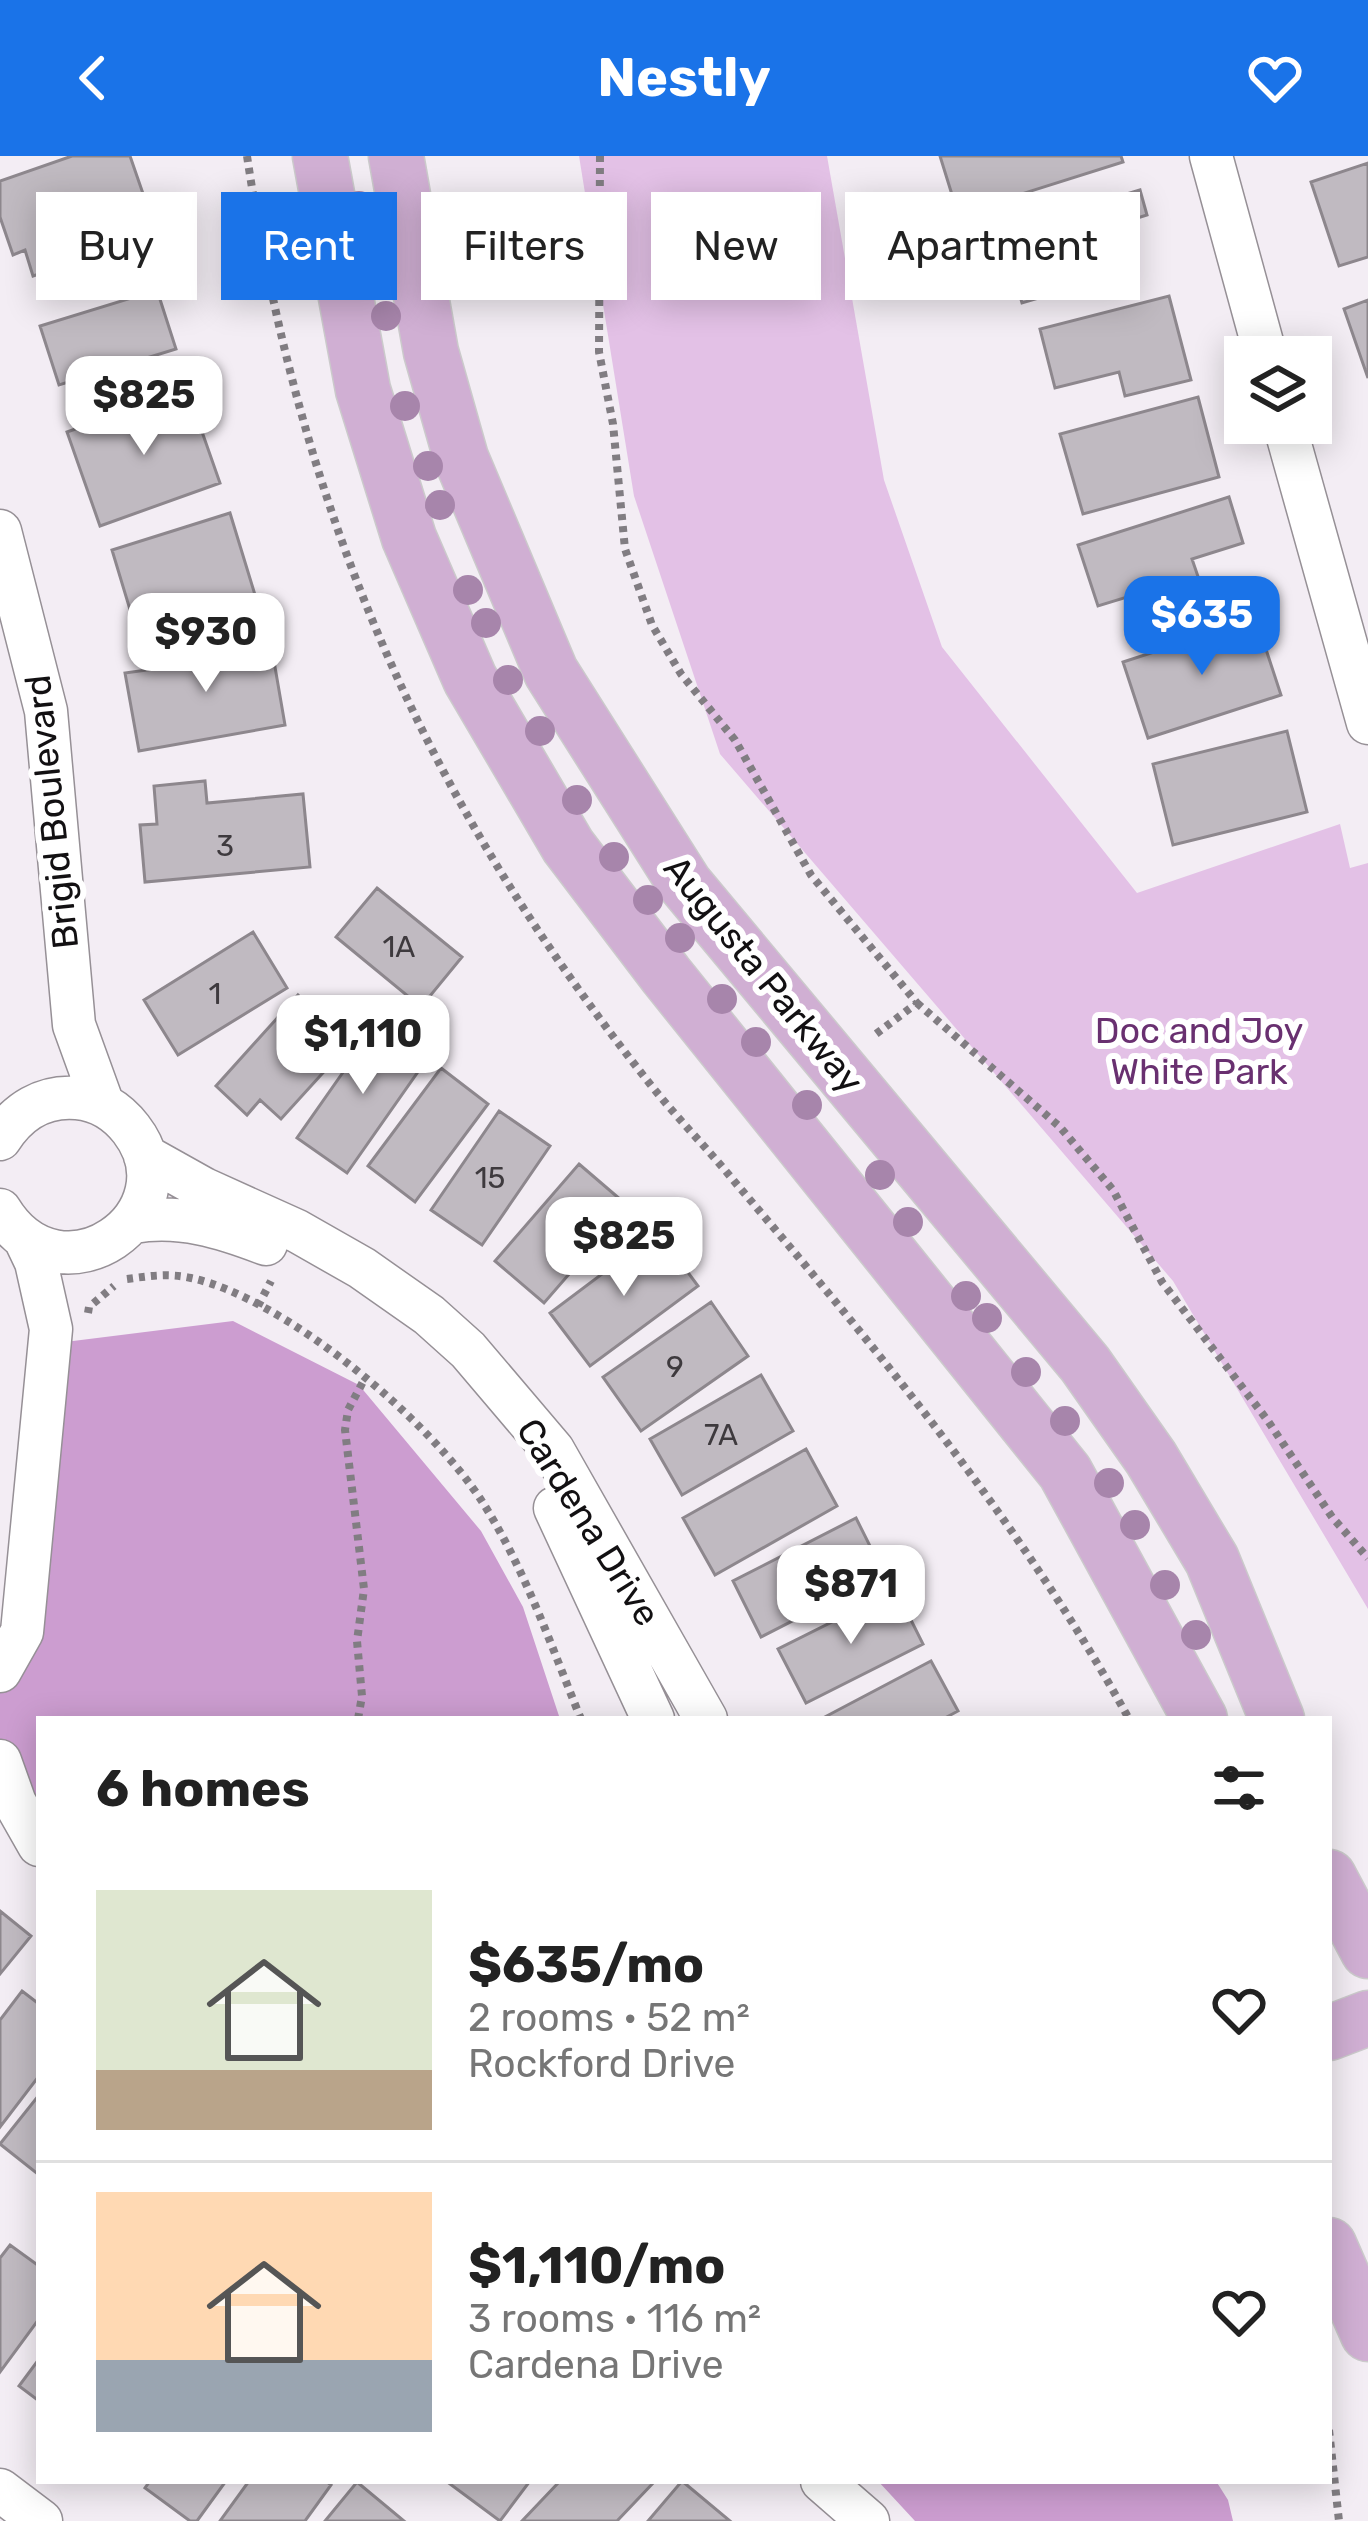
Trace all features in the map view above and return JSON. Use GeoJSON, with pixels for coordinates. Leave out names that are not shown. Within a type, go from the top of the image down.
{"type":"FeatureCollection","features":[{"type":"Feature","properties":{"kind":"main road","name":"Augusta Parkway"},"geometry":{"type":"LineString","coordinates":[[320,156],[363,390],[409,538],[470,679],[568,846],[1064,1472],[1198,1716]]}},
{"type":"Feature","properties":{"kind":"main road","name":"Augusta Parkway"},"geometry":{"type":"LineString","coordinates":[[396,156],[431,352],[461,458],[551,672],[685,884],[1085,1364],[1125,1420],[1212,1560],[1276,1716]]}},
{"type":"Feature","properties":{"kind":"main road"},"geometry":{"type":"LineString","coordinates":[[1332,1882],[1368,1951]]}},
{"type":"Feature","properties":{"kind":"main road"},"geometry":{"type":"LineString","coordinates":[[1332,2032],[1368,2018]]}},
{"type":"Feature","properties":{"kind":"main road"},"geometry":{"type":"LineString","coordinates":[[1332,2236],[1368,2251]]}},
{"type":"Feature","properties":{"kind":"main road"},"geometry":{"type":"LineString","coordinates":[[1332,2252],[1368,2334]]}},
{"type":"Feature","properties":{"kind":"street"},"geometry":{"type":"LineString","coordinates":[[1211,156],[1260,336]]}},
{"type":"Feature","properties":{"kind":"street"},"geometry":{"type":"LineString","coordinates":[[1290,444],[1368,723]]}},
{"type":"Feature","properties":{"kind":"street","name":"Brigid Boulevard"},"geometry":{"type":"LineString","coordinates":[[0,531],[15,642],[46,711],[74,1025],[103,1105]]}},
{"type":"Feature","properties":{"kind":"street"},"geometry":{"type":"LineString","coordinates":[[35,1104],[74,1025]]}},
{"type":"Feature","properties":{"kind":"street"},"geometry":{"type":"LineString","coordinates":[[0,1137],[35,1104],[81,1098],[122,1117],[145,1156],[144,1200],[133,1222],[116,1239],[94,1250],[70,1254],[48,1251],[13,1226]]}},
{"type":"Feature","properties":{"kind":"street","name":"Cardena Drive"},"geometry":{"type":"LineString","coordinates":[[145,1156],[362,1268],[429,1315],[468,1350],[553,1450],[704,1716]]}},
{"type":"Feature","properties":{"kind":"street","name":"Cardena Drive"},"geometry":{"type":"LineString","coordinates":[[133,1222],[181,1220],[223,1228],[286,1252],[420,1343],[498,1424],[551,1499],[652,1716]]}},
{"type":"Feature","properties":{"kind":"street"},"geometry":{"type":"LineString","coordinates":[[0,1671],[22,1632],[51,1329],[36,1262],[13,1226]]}},
{"type":"Feature","properties":{"kind":"street"},"geometry":{"type":"LineString","coordinates":[[51,1329],[94,1250]]}},
{"type":"Feature","properties":{"kind":"street"},"geometry":{"type":"LineString","coordinates":[[0,1761],[15,1803],[36,1840]]}},
{"type":"Feature","properties":{"kind":"street"},"geometry":{"type":"LineString","coordinates":[[825,2484],[868,2521]]}},
{"type":"Feature","properties":{"kind":"street"},"geometry":{"type":"LineString","coordinates":[[0,2490],[41,2521]]}},
{"type":"Feature","properties":{"kind":"path"},"geometry":{"type":"LineString","coordinates":[[600,156],[599,352],[613,424],[625,549],[652,626],[682,674],[736,740],[811,874],[917,1004],[1060,1127],[1112,1190],[1162,1282],[1268,1421],[1332,1516],[1368,1558]]}},
{"type":"Feature","properties":{"kind":"path"},"geometry":{"type":"LineString","coordinates":[[871,1038],[917,1004]]}},
{"type":"Feature","properties":{"kind":"path"},"geometry":{"type":"LineString","coordinates":[[51,1329],[83,1330],[89,1307],[109,1288],[128,1279],[166,1274],[195,1278],[238,1295],[304,1331],[431,1439],[481,1500],[525,1578],[580,1716]]}},
{"type":"Feature","properties":{"kind":"path"},"geometry":{"type":"LineString","coordinates":[[359,1716],[362,1696],[356,1641],[364,1589],[345,1430],[347,1410],[364,1378]]}},
{"type":"Feature","properties":{"kind":"path"},"geometry":{"type":"LineString","coordinates":[[1332,2455],[1340,2521]]}},
{"type":"Feature","properties":{"kind":"green space","name":"Doc and Joy White Park"},"geometry":{"type":"Polygon","coordinates":[[[579,156],[827,156],[845,258],[845,300],[852,300],[884,480],[942,647],[1137,893],[1340,824],[1350,868],[1368,863],[1368,1609],[1173,1281],[720,754],[634,496],[602,300],[627,300],[627,192],[585,192],[579,156]]]}},
{"type":"Feature","properties":{"kind":"shaded area"},"geometry":{"type":"Polygon","coordinates":[[[233,1321],[359,1385],[481,1531],[523,1607],[559,1716],[36,1716],[36,1839],[0,1761],[0,1671],[49,1344],[233,1321]]]}},
{"type":"Feature","properties":{"kind":"shaded area"},"geometry":{"type":"Polygon","coordinates":[[[881,2484],[1218,2484],[1233,2521],[915,2521],[881,2484]]]}},
{"type":"Feature","properties":{"kind":"building"},"geometry":{"type":"Polygon","coordinates":[[[72,156],[130,156],[142,192],[36,192],[33,276],[25,250],[13,255],[0,217],[0,181],[72,156]]]}},
{"type":"Feature","properties":{"kind":"building"},"geometry":{"type":"Polygon","coordinates":[[[940,156],[1121,156],[1123,162],[1028,192],[951,192],[940,156]]]}},
{"type":"Feature","properties":{"kind":"building"},"geometry":{"type":"Polygon","coordinates":[[[1368,163],[1368,257],[1339,266],[1311,182],[1368,163]]]}},
{"type":"Feature","properties":{"kind":"building"},"geometry":{"type":"Polygon","coordinates":[[[1140,190],[1147,215],[1140,217],[1140,192],[1133,192],[1140,190]]]}},
{"type":"Feature","properties":{"kind":"building"},"geometry":{"type":"Polygon","coordinates":[[[1169,296],[1191,380],[1125,396],[1119,372],[1055,388],[1040,329],[1169,296]]]}},
{"type":"Feature","properties":{"kind":"building"},"geometry":{"type":"Polygon","coordinates":[[[124,300],[160,300],[176,349],[59,385],[40,326],[124,300]]]}},
{"type":"Feature","properties":{"kind":"building"},"geometry":{"type":"Polygon","coordinates":[[[1368,300],[1368,378],[1344,309],[1368,300]]]}},
{"type":"Feature","properties":{"kind":"building"},"geometry":{"type":"Polygon","coordinates":[[[187,389],[220,483],[100,526],[67,432],[187,389]]]}},
{"type":"Feature","properties":{"kind":"building"},"geometry":{"type":"Polygon","coordinates":[[[1198,397],[1219,477],[1083,514],[1060,434],[1198,397]]]}},
{"type":"Feature","properties":{"kind":"building"},"geometry":{"type":"Polygon","coordinates":[[[1229,497],[1243,543],[1192,559],[1205,597],[1160,611],[1153,589],[1098,606],[1078,545],[1229,497]]]}},
{"type":"Feature","properties":{"kind":"building"},"geometry":{"type":"Polygon","coordinates":[[[230,513],[259,608],[215,622],[208,601],[134,623],[112,550],[230,513]]]}},
{"type":"Feature","properties":{"kind":"building"},"geometry":{"type":"Polygon","coordinates":[[[1256,619],[1281,695],[1148,738],[1123,662],[1256,619]]]}},
{"type":"Feature","properties":{"kind":"building"},"geometry":{"type":"Polygon","coordinates":[[[270,638],[285,725],[139,751],[125,673],[154,669],[152,660],[270,638]]]}},
{"type":"Feature","properties":{"kind":"building"},"geometry":{"type":"Polygon","coordinates":[[[1287,731],[1307,812],[1173,845],[1153,764],[1287,731]]]}},
{"type":"Feature","properties":{"kind":"building"},"geometry":{"type":"Polygon","coordinates":[[[205,781],[207,803],[303,794],[310,867],[145,882],[140,825],[157,824],[154,786],[205,781]]]}},
{"type":"Feature","properties":{"kind":"building"},"geometry":{"type":"Polygon","coordinates":[[[377,888],[462,957],[421,1007],[336,937],[377,888]]]}},
{"type":"Feature","properties":{"kind":"building"},"geometry":{"type":"Polygon","coordinates":[[[253,932],[287,988],[178,1055],[144,1000],[253,932]]]}},
{"type":"Feature","properties":{"kind":"building"},"geometry":{"type":"Polygon","coordinates":[[[298,995],[350,1043],[281,1119],[260,1100],[247,1115],[216,1086],[298,995]]]}},
{"type":"Feature","properties":{"kind":"building"},"geometry":{"type":"Polygon","coordinates":[[[379,1021],[429,1056],[347,1173],[297,1138],[379,1021]]]}},
{"type":"Feature","properties":{"kind":"building"},"geometry":{"type":"Polygon","coordinates":[[[441,1068],[488,1104],[415,1202],[368,1166],[441,1068]]]}},
{"type":"Feature","properties":{"kind":"building"},"geometry":{"type":"Polygon","coordinates":[[[499,1111],[550,1146],[482,1245],[431,1210],[499,1111]]]}},
{"type":"Feature","properties":{"kind":"building"},"geometry":{"type":"Polygon","coordinates":[[[579,1164],[628,1206],[544,1303],[495,1261],[579,1164]]]}},
{"type":"Feature","properties":{"kind":"building"},"geometry":{"type":"Polygon","coordinates":[[[658,1232],[698,1286],[590,1366],[550,1313],[658,1232]]]}},
{"type":"Feature","properties":{"kind":"building"},"geometry":{"type":"Polygon","coordinates":[[[711,1302],[748,1356],[641,1431],[603,1377],[711,1302]]]}},
{"type":"Feature","properties":{"kind":"building"},"geometry":{"type":"Polygon","coordinates":[[[761,1375],[793,1431],[682,1495],[650,1439],[761,1375]]]}},
{"type":"Feature","properties":{"kind":"building"},"geometry":{"type":"Polygon","coordinates":[[[806,1449],[837,1506],[715,1575],[683,1518],[806,1449]]]}},
{"type":"Feature","properties":{"kind":"building"},"geometry":{"type":"Polygon","coordinates":[[[856,1518],[884,1574],[761,1637],[733,1581],[856,1518]]]}},
{"type":"Feature","properties":{"kind":"building"},"geometry":{"type":"Polygon","coordinates":[[[896,1590],[923,1644],[806,1703],[778,1649],[896,1590]]]}},
{"type":"Feature","properties":{"kind":"building"},"geometry":{"type":"Polygon","coordinates":[[[931,1661],[958,1711],[949,1716],[827,1716],[931,1661]]]}},
{"type":"Feature","properties":{"kind":"building"},"geometry":{"type":"Polygon","coordinates":[[[0,1911],[31,1936],[0,1974],[0,1911]]]}},
{"type":"Feature","properties":{"kind":"building"},"geometry":{"type":"Polygon","coordinates":[[[22,1991],[36,2002],[36,2080],[0,2127],[0,2020],[22,1991]]]}},
{"type":"Feature","properties":{"kind":"building"},"geometry":{"type":"Polygon","coordinates":[[[36,2099],[36,2173],[0,2144],[36,2099]]]}},
{"type":"Feature","properties":{"kind":"building"},"geometry":{"type":"Polygon","coordinates":[[[10,2245],[36,2264],[36,2323],[0,2372],[0,2258],[10,2245]]]}},
{"type":"Feature","properties":{"kind":"building"},"geometry":{"type":"Polygon","coordinates":[[[36,2363],[36,2399],[19,2386],[36,2363]]]}},
{"type":"Feature","properties":{"kind":"building"},"geometry":{"type":"Polygon","coordinates":[[[148,2484],[224,2484],[197,2521],[190,2521],[145,2488],[148,2484]]]}},
{"type":"Feature","properties":{"kind":"building"},"geometry":{"type":"Polygon","coordinates":[[[247,2484],[331,2485],[305,2521],[220,2521],[247,2484]]]}},
{"type":"Feature","properties":{"kind":"building"},"geometry":{"type":"Polygon","coordinates":[[[359,2484],[404,2521],[325,2521],[359,2484]]]}},
{"type":"Feature","properties":{"kind":"building"},"geometry":{"type":"Polygon","coordinates":[[[450,2484],[528,2484],[500,2521],[450,2484]]]}},
{"type":"Feature","properties":{"kind":"building"},"geometry":{"type":"Polygon","coordinates":[[[557,2484],[652,2484],[617,2521],[522,2521],[557,2484]]]}},
{"type":"Feature","properties":{"kind":"building"},"geometry":{"type":"Polygon","coordinates":[[[679,2484],[686,2484],[730,2521],[648,2521],[679,2484]]]}}]}
